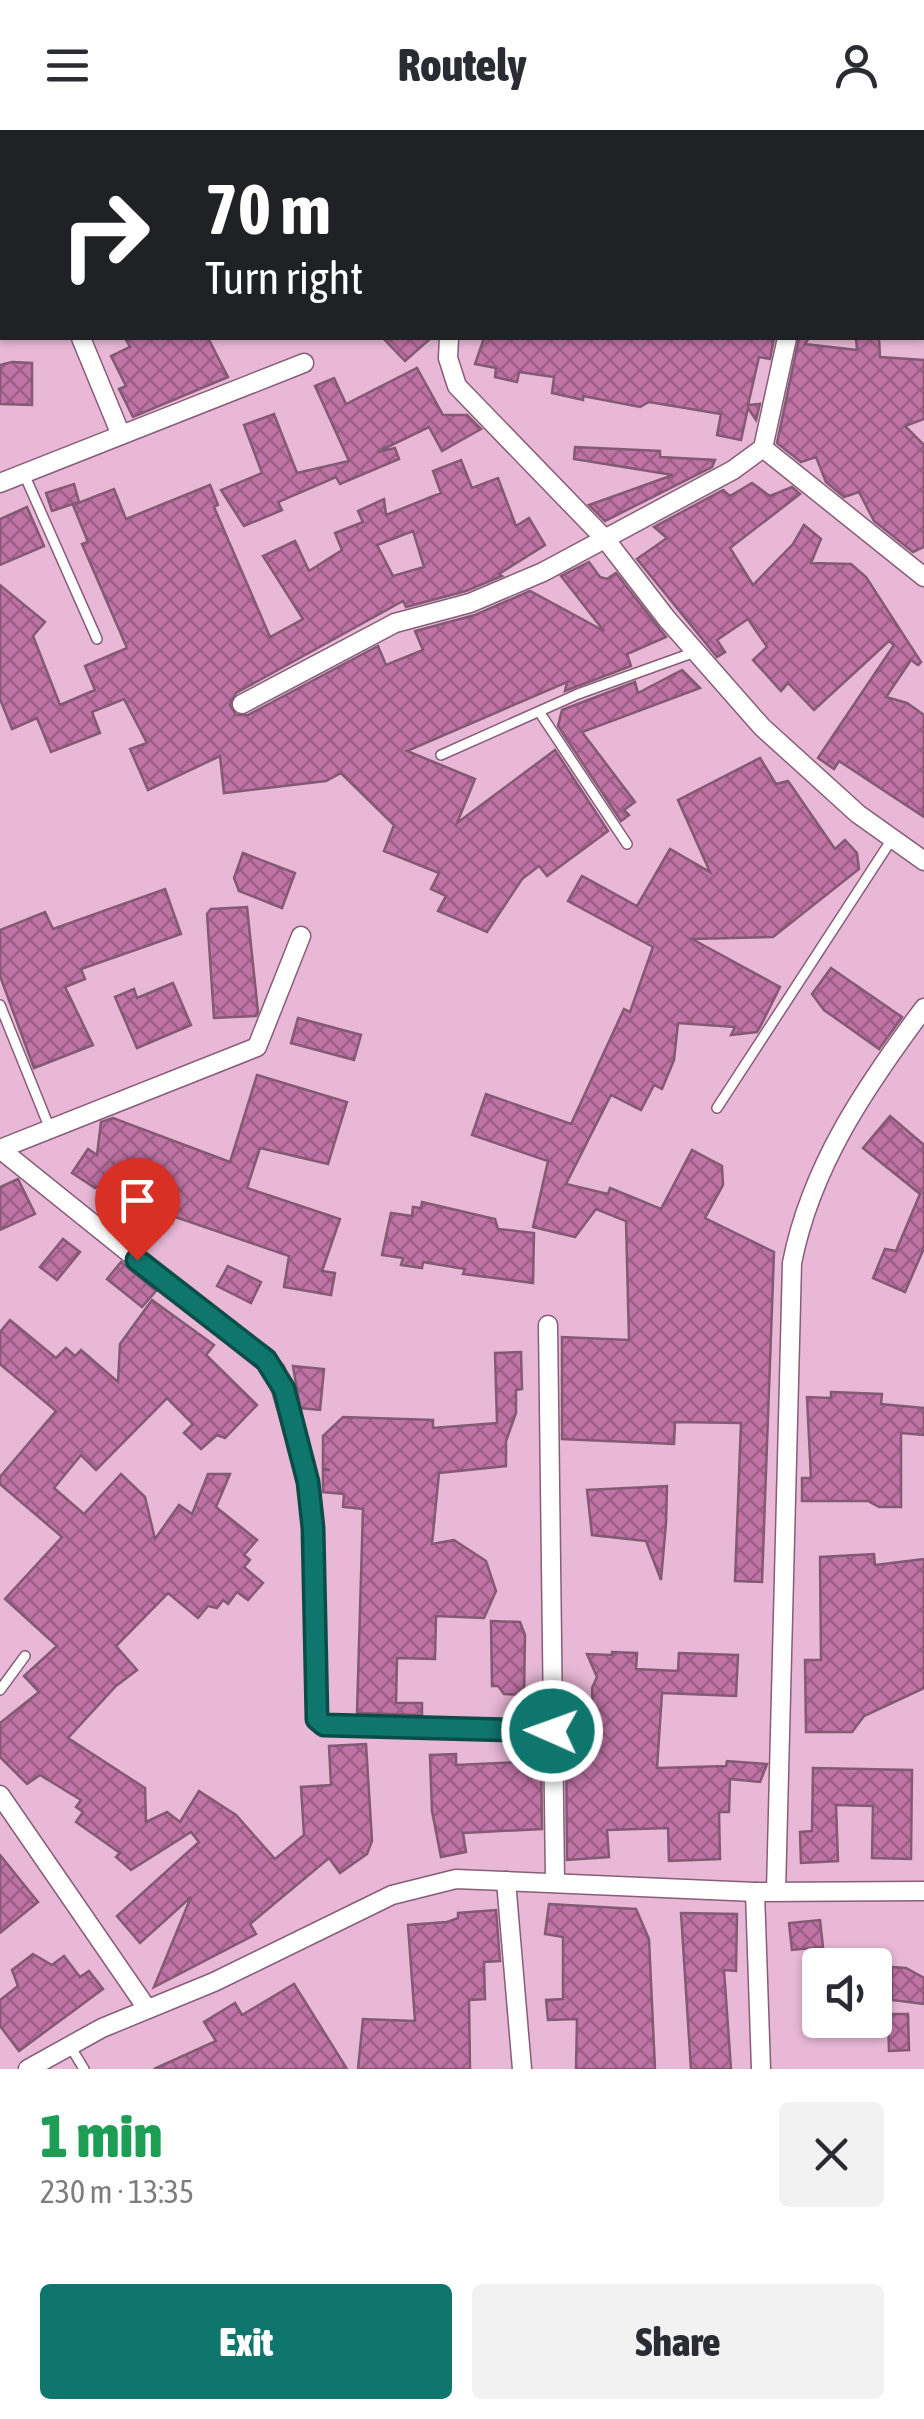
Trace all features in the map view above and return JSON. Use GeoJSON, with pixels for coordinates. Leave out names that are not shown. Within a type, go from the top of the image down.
{"type":"FeatureCollection","features":[{"type":"Feature","properties":{"kind":"street"},"geometry":{"type":"LineString","coordinates":[[81,340],[121,435]]}},
{"type":"Feature","properties":{"kind":"street"},"geometry":{"type":"LineString","coordinates":[[449,340],[450,371],[457,386],[606,540],[695,652],[762,727],[845,803],[924,862]]}},
{"type":"Feature","properties":{"kind":"street"},"geometry":{"type":"LineString","coordinates":[[242,704],[374,632],[470,603],[606,540],[733,470],[763,448],[787,340]]}},
{"type":"Feature","properties":{"kind":"street"},"geometry":{"type":"LineString","coordinates":[[0,483],[304,363]]}},
{"type":"Feature","properties":{"kind":"street"},"geometry":{"type":"LineString","coordinates":[[763,448],[924,577]]}},
{"type":"Feature","properties":{"kind":"street"},"geometry":{"type":"LineString","coordinates":[[302,936],[257,1047],[0,1149],[276,1371],[294,1422],[310,1497],[317,1719],[324,1725],[552,1731]]}},
{"type":"Feature","properties":{"kind":"street"},"geometry":{"type":"LineString","coordinates":[[776,1891],[792,1263],[805,1215],[845,1122],[872,1076],[924,1008]]}},
{"type":"Feature","properties":{"kind":"street"},"geometry":{"type":"LineString","coordinates":[[548,1325],[555,1881]]}},
{"type":"Feature","properties":{"kind":"street"},"geometry":{"type":"LineString","coordinates":[[0,1795],[146,2007]]}},
{"type":"Feature","properties":{"kind":"street"},"geometry":{"type":"LineString","coordinates":[[28,2069],[69,2044],[146,2007],[214,1982],[392,1895],[456,1879],[755,1892],[924,1891]]}},
{"type":"Feature","properties":{"kind":"street"},"geometry":{"type":"LineString","coordinates":[[506,1881],[522,2069]]}},
{"type":"Feature","properties":{"kind":"street"},"geometry":{"type":"LineString","coordinates":[[755,1892],[761,2069]]}},
{"type":"Feature","properties":{"kind":"lane"},"geometry":{"type":"LineString","coordinates":[[24,474],[98,639]]}},
{"type":"Feature","properties":{"kind":"lane"},"geometry":{"type":"LineString","coordinates":[[441,755],[578,694],[695,652]]}},
{"type":"Feature","properties":{"kind":"lane"},"geometry":{"type":"LineString","coordinates":[[540,713],[627,844]]}},
{"type":"Feature","properties":{"kind":"lane"},"geometry":{"type":"LineString","coordinates":[[717,1108],[892,839]]}},
{"type":"Feature","properties":{"kind":"lane"},"geometry":{"type":"LineString","coordinates":[[0,1005],[50,1128]]}},
{"type":"Feature","properties":{"kind":"lane"},"geometry":{"type":"LineString","coordinates":[[0,1690],[25,1656]]}},
{"type":"Feature","properties":{"kind":"lane"},"geometry":{"type":"LineString","coordinates":[[69,2044],[84,2069]]}},
{"type":"Feature","properties":{"kind":"building"},"geometry":{"type":"Polygon","coordinates":[[[126,340],[209,340],[228,377],[133,417],[119,389],[126,386],[111,356],[130,347],[126,340]]]}},
{"type":"Feature","properties":{"kind":"building"},"geometry":{"type":"Polygon","coordinates":[[[385,340],[429,340],[405,361],[385,340]]]}},
{"type":"Feature","properties":{"kind":"building"},"geometry":{"type":"Polygon","coordinates":[[[483,340],[774,340],[770,359],[759,357],[748,405],[760,404],[756,420],[748,408],[741,440],[717,435],[721,414],[649,402],[640,407],[583,396],[583,400],[552,393],[554,377],[519,372],[517,382],[495,377],[496,368],[475,364],[483,340]]]}},
{"type":"Feature","properties":{"kind":"building"},"geometry":{"type":"Polygon","coordinates":[[[799,340],[857,350],[856,340],[879,340],[880,357],[924,360],[924,419],[905,426],[924,445],[924,547],[913,552],[874,521],[859,492],[844,497],[826,482],[816,457],[801,462],[777,443],[799,340]]]}},
{"type":"Feature","properties":{"kind":"building"},"geometry":{"type":"Polygon","coordinates":[[[32,363],[32,405],[0,404],[0,365],[32,363]]]}},
{"type":"Feature","properties":{"kind":"building"},"geometry":{"type":"Polygon","coordinates":[[[417,368],[443,415],[467,415],[481,429],[442,451],[429,427],[377,452],[395,448],[399,459],[340,484],[336,477],[278,502],[282,510],[244,526],[221,490],[262,473],[244,425],[274,414],[297,473],[349,461],[315,386],[334,378],[346,404],[417,368]]]}},
{"type":"Feature","properties":{"kind":"building"},"geometry":{"type":"Polygon","coordinates":[[[575,447],[660,451],[660,457],[715,460],[712,467],[605,521],[589,505],[673,475],[574,459],[575,447]]]}},
{"type":"Feature","properties":{"kind":"building"},"geometry":{"type":"Polygon","coordinates":[[[461,460],[472,488],[498,478],[516,526],[529,518],[545,545],[499,574],[502,576],[466,591],[406,607],[403,601],[236,693],[230,705],[236,715],[248,715],[378,646],[386,665],[423,650],[415,631],[475,615],[530,591],[604,631],[561,576],[589,562],[600,577],[607,579],[616,573],[666,637],[627,654],[631,666],[565,691],[567,682],[407,751],[475,779],[457,823],[555,750],[608,831],[547,876],[539,866],[522,879],[487,932],[438,911],[446,896],[431,889],[439,873],[384,851],[394,825],[341,773],[326,781],[224,793],[220,756],[148,790],[130,749],[147,743],[124,699],[92,712],[100,733],[51,752],[37,718],[12,729],[0,699],[0,585],[45,622],[33,636],[60,705],[95,690],[85,666],[127,648],[82,544],[88,542],[73,505],[114,489],[126,519],[210,485],[218,505],[214,507],[270,637],[303,619],[263,556],[295,541],[309,571],[342,550],[335,533],[363,522],[358,511],[384,499],[386,515],[441,493],[433,471],[461,460]],[[413,531],[377,545],[393,576],[424,567],[413,531]]]}},
{"type":"Feature","properties":{"kind":"building"},"geometry":{"type":"Polygon","coordinates":[[[752,483],[770,496],[792,487],[800,494],[730,548],[753,585],[793,544],[804,525],[821,539],[811,563],[851,564],[866,577],[921,662],[918,665],[911,660],[886,697],[907,703],[924,715],[924,817],[839,761],[834,769],[818,758],[894,645],[889,641],[814,710],[788,683],[781,691],[753,660],[767,647],[748,619],[717,640],[725,652],[717,657],[637,559],[667,538],[654,527],[723,490],[730,496],[752,483]]]}},
{"type":"Feature","properties":{"kind":"building"},"geometry":{"type":"Polygon","coordinates":[[[74,484],[79,502],[52,511],[46,493],[74,484]]]}},
{"type":"Feature","properties":{"kind":"building"},"geometry":{"type":"Polygon","coordinates":[[[27,507],[44,546],[0,565],[0,519],[27,507]]]}},
{"type":"Feature","properties":{"kind":"building"},"geometry":{"type":"Polygon","coordinates":[[[682,670],[700,688],[582,732],[635,802],[624,810],[629,815],[621,821],[558,726],[562,710],[635,682],[638,693],[682,670]]]}},
{"type":"Feature","properties":{"kind":"building"},"geometry":{"type":"Polygon","coordinates":[[[760,758],[776,784],[788,781],[835,849],[845,840],[857,853],[859,869],[773,937],[692,939],[780,987],[760,1027],[757,1032],[731,1035],[735,1027],[678,1023],[674,1060],[662,1089],[654,1085],[641,1110],[611,1095],[566,1184],[608,1194],[610,1188],[661,1209],[692,1150],[722,1166],[723,1185],[705,1218],[774,1252],[762,1582],[735,1581],[741,1423],[675,1422],[674,1444],[562,1439],[562,1337],[629,1340],[626,1221],[596,1209],[575,1237],[533,1227],[548,1161],[472,1135],[486,1094],[571,1124],[624,1009],[630,1012],[653,947],[568,901],[582,876],[637,906],[670,849],[710,872],[678,800],[760,758]]]}},
{"type":"Feature","properties":{"kind":"building"},"geometry":{"type":"Polygon","coordinates":[[[243,853],[295,873],[282,908],[239,891],[234,878],[243,853]]]}},
{"type":"Feature","properties":{"kind":"building"},"geometry":{"type":"Polygon","coordinates":[[[165,889],[181,934],[81,969],[85,979],[65,987],[93,1045],[34,1068],[0,976],[0,930],[45,912],[53,929],[165,889]]]}},
{"type":"Feature","properties":{"kind":"building"},"geometry":{"type":"Polygon","coordinates":[[[247,907],[258,1012],[256,1016],[214,1018],[207,914],[211,909],[247,907]]]}},
{"type":"Feature","properties":{"kind":"building"},"geometry":{"type":"Polygon","coordinates":[[[831,968],[902,1017],[879,1049],[824,1010],[812,994],[831,968]]]}},
{"type":"Feature","properties":{"kind":"building"},"geometry":{"type":"Polygon","coordinates":[[[173,983],[191,1025],[137,1048],[115,997],[134,989],[137,998],[173,983]]]}},
{"type":"Feature","properties":{"kind":"building"},"geometry":{"type":"Polygon","coordinates":[[[298,1018],[361,1035],[354,1060],[291,1043],[298,1018]]]}},
{"type":"Feature","properties":{"kind":"building"},"geometry":{"type":"Polygon","coordinates":[[[257,1075],[347,1102],[328,1164],[260,1148],[247,1188],[340,1219],[322,1271],[335,1273],[331,1295],[284,1287],[289,1256],[161,1212],[156,1226],[101,1192],[111,1180],[95,1188],[72,1173],[88,1149],[97,1155],[101,1122],[113,1118],[230,1162],[257,1075]]]}},
{"type":"Feature","properties":{"kind":"building"},"geometry":{"type":"Polygon","coordinates":[[[890,1116],[924,1145],[924,1248],[905,1292],[873,1278],[885,1249],[896,1251],[920,1194],[863,1148],[890,1116]]]}},
{"type":"Feature","properties":{"kind":"building"},"geometry":{"type":"Polygon","coordinates":[[[18,1179],[35,1214],[0,1230],[0,1187],[18,1179]]]}},
{"type":"Feature","properties":{"kind":"building"},"geometry":{"type":"Polygon","coordinates":[[[422,1202],[495,1219],[498,1229],[534,1233],[533,1283],[463,1274],[465,1269],[423,1262],[422,1268],[401,1265],[403,1258],[382,1255],[391,1213],[412,1216],[413,1207],[421,1208],[422,1202]]]}},
{"type":"Feature","properties":{"kind":"building"},"geometry":{"type":"Polygon","coordinates":[[[63,1239],[80,1252],[57,1280],[40,1267],[63,1239]]]}},
{"type":"Feature","properties":{"kind":"building"},"geometry":{"type":"Polygon","coordinates":[[[121,1262],[156,1291],[142,1307],[107,1279],[121,1262]]]}},
{"type":"Feature","properties":{"kind":"building"},"geometry":{"type":"Polygon","coordinates":[[[228,1266],[261,1282],[251,1303],[217,1286],[228,1266]]]}},
{"type":"Feature","properties":{"kind":"building"},"geometry":{"type":"Polygon","coordinates":[[[152,1300],[214,1345],[206,1355],[257,1405],[225,1438],[217,1435],[201,1449],[184,1433],[193,1424],[167,1398],[96,1470],[81,1455],[54,1488],[84,1514],[121,1474],[145,1497],[155,1539],[179,1505],[192,1514],[208,1474],[230,1474],[216,1507],[257,1540],[244,1555],[250,1560],[244,1567],[263,1583],[248,1600],[237,1592],[228,1604],[223,1600],[217,1608],[208,1606],[198,1618],[168,1593],[116,1646],[137,1670],[116,1686],[68,1738],[145,1788],[146,1822],[167,1812],[180,1822],[199,1791],[236,1815],[275,1859],[304,1835],[301,1787],[331,1785],[329,1746],[366,1744],[372,1841],[367,1854],[340,1873],[329,1858],[250,1924],[256,1934],[154,1987],[191,1897],[140,1943],[117,1916],[199,1842],[191,1832],[131,1870],[116,1857],[120,1853],[76,1822],[83,1812],[76,1807],[81,1800],[40,1775],[27,1784],[0,1757],[0,1723],[39,1692],[24,1676],[57,1646],[5,1599],[62,1537],[0,1484],[0,1477],[56,1411],[0,1364],[0,1332],[10,1320],[56,1358],[66,1348],[75,1356],[81,1350],[118,1382],[120,1344],[152,1300]]]}},
{"type":"Feature","properties":{"kind":"building"},"geometry":{"type":"Polygon","coordinates":[[[521,1352],[522,1389],[516,1390],[516,1413],[506,1441],[506,1466],[439,1473],[432,1544],[454,1540],[486,1561],[496,1591],[484,1618],[436,1616],[435,1659],[397,1658],[396,1703],[422,1703],[422,1715],[357,1713],[363,1509],[343,1507],[344,1494],[323,1492],[323,1470],[330,1470],[323,1468],[323,1436],[343,1417],[433,1420],[433,1428],[497,1423],[495,1353],[521,1352]]]}},
{"type":"Feature","properties":{"kind":"building"},"geometry":{"type":"Polygon","coordinates":[[[293,1366],[324,1369],[320,1410],[300,1408],[293,1366]]]}},
{"type":"Feature","properties":{"kind":"building"},"geometry":{"type":"Polygon","coordinates":[[[831,1392],[882,1394],[881,1404],[924,1408],[924,1435],[901,1433],[901,1507],[879,1507],[868,1501],[802,1501],[802,1478],[811,1478],[807,1397],[831,1398],[831,1392]]]}},
{"type":"Feature","properties":{"kind":"building"},"geometry":{"type":"Polygon","coordinates":[[[667,1486],[661,1580],[646,1541],[592,1535],[587,1490],[667,1486]]]}},
{"type":"Feature","properties":{"kind":"building"},"geometry":{"type":"Polygon","coordinates":[[[874,1554],[875,1565],[924,1559],[924,1688],[864,1716],[852,1732],[806,1732],[805,1660],[821,1660],[820,1557],[874,1554]]]}},
{"type":"Feature","properties":{"kind":"building"},"geometry":{"type":"Polygon","coordinates":[[[491,1621],[520,1622],[525,1635],[524,1695],[504,1694],[498,1686],[492,1686],[491,1621]]]}},
{"type":"Feature","properties":{"kind":"building"},"geometry":{"type":"Polygon","coordinates":[[[637,1653],[636,1669],[678,1671],[679,1653],[738,1655],[736,1696],[662,1693],[657,1768],[726,1766],[727,1761],[767,1764],[760,1782],[730,1779],[729,1812],[719,1812],[720,1859],[669,1861],[668,1828],[607,1830],[609,1857],[567,1860],[566,1729],[594,1743],[592,1688],[597,1677],[587,1654],[637,1653]]]}},
{"type":"Feature","properties":{"kind":"building"},"geometry":{"type":"Polygon","coordinates":[[[456,1754],[456,1765],[541,1761],[542,1829],[463,1833],[466,1852],[441,1857],[432,1811],[430,1755],[456,1754]]]}},
{"type":"Feature","properties":{"kind":"building"},"geometry":{"type":"Polygon","coordinates":[[[813,1768],[912,1770],[911,1859],[872,1858],[873,1806],[836,1805],[838,1861],[801,1863],[800,1832],[812,1831],[813,1768]]]}},
{"type":"Feature","properties":{"kind":"building"},"geometry":{"type":"Polygon","coordinates":[[[0,1855],[38,1902],[0,1933],[0,1855]]]}},
{"type":"Feature","properties":{"kind":"building"},"geometry":{"type":"Polygon","coordinates":[[[549,1904],[636,1909],[649,1939],[655,2069],[576,2069],[577,2019],[548,2020],[546,2000],[563,1999],[563,1937],[545,1934],[549,1904]]]}},
{"type":"Feature","properties":{"kind":"building"},"geometry":{"type":"Polygon","coordinates":[[[496,1910],[500,1961],[484,1962],[485,1999],[469,2000],[470,2069],[358,2069],[363,2019],[415,2021],[408,1925],[447,1922],[458,1918],[458,1913],[496,1910]]]}},
{"type":"Feature","properties":{"kind":"building"},"geometry":{"type":"Polygon","coordinates":[[[681,1913],[737,1914],[736,1971],[724,1970],[731,2069],[691,2069],[681,1913]]]}},
{"type":"Feature","properties":{"kind":"building"},"geometry":{"type":"Polygon","coordinates":[[[820,1920],[823,1947],[792,1950],[789,1923],[820,1920]]]}},
{"type":"Feature","properties":{"kind":"building"},"geometry":{"type":"Polygon","coordinates":[[[33,1954],[52,1965],[64,1956],[80,1977],[89,1971],[103,1989],[19,2051],[0,2026],[0,2000],[18,1986],[12,1970],[33,1954]]]}},
{"type":"Feature","properties":{"kind":"building"},"geometry":{"type":"Polygon","coordinates":[[[892,1967],[906,1968],[924,1978],[924,2004],[892,2000],[892,1967]]]}},
{"type":"Feature","properties":{"kind":"building"},"geometry":{"type":"Polygon","coordinates":[[[294,1984],[347,2069],[154,2069],[216,2041],[204,2022],[235,2003],[242,2015],[294,1984]]]}},
{"type":"Feature","properties":{"kind":"building"},"geometry":{"type":"Polygon","coordinates":[[[892,2014],[908,2014],[909,2050],[889,2051],[892,2014]]]}},
{"type":"Feature","properties":{"kind":"route"},"geometry":{"type":"LineString","coordinates":[[137,1260],[266,1360],[284,1389],[308,1482],[313,1528],[317,1719],[324,1725],[552,1731]]}}]}
